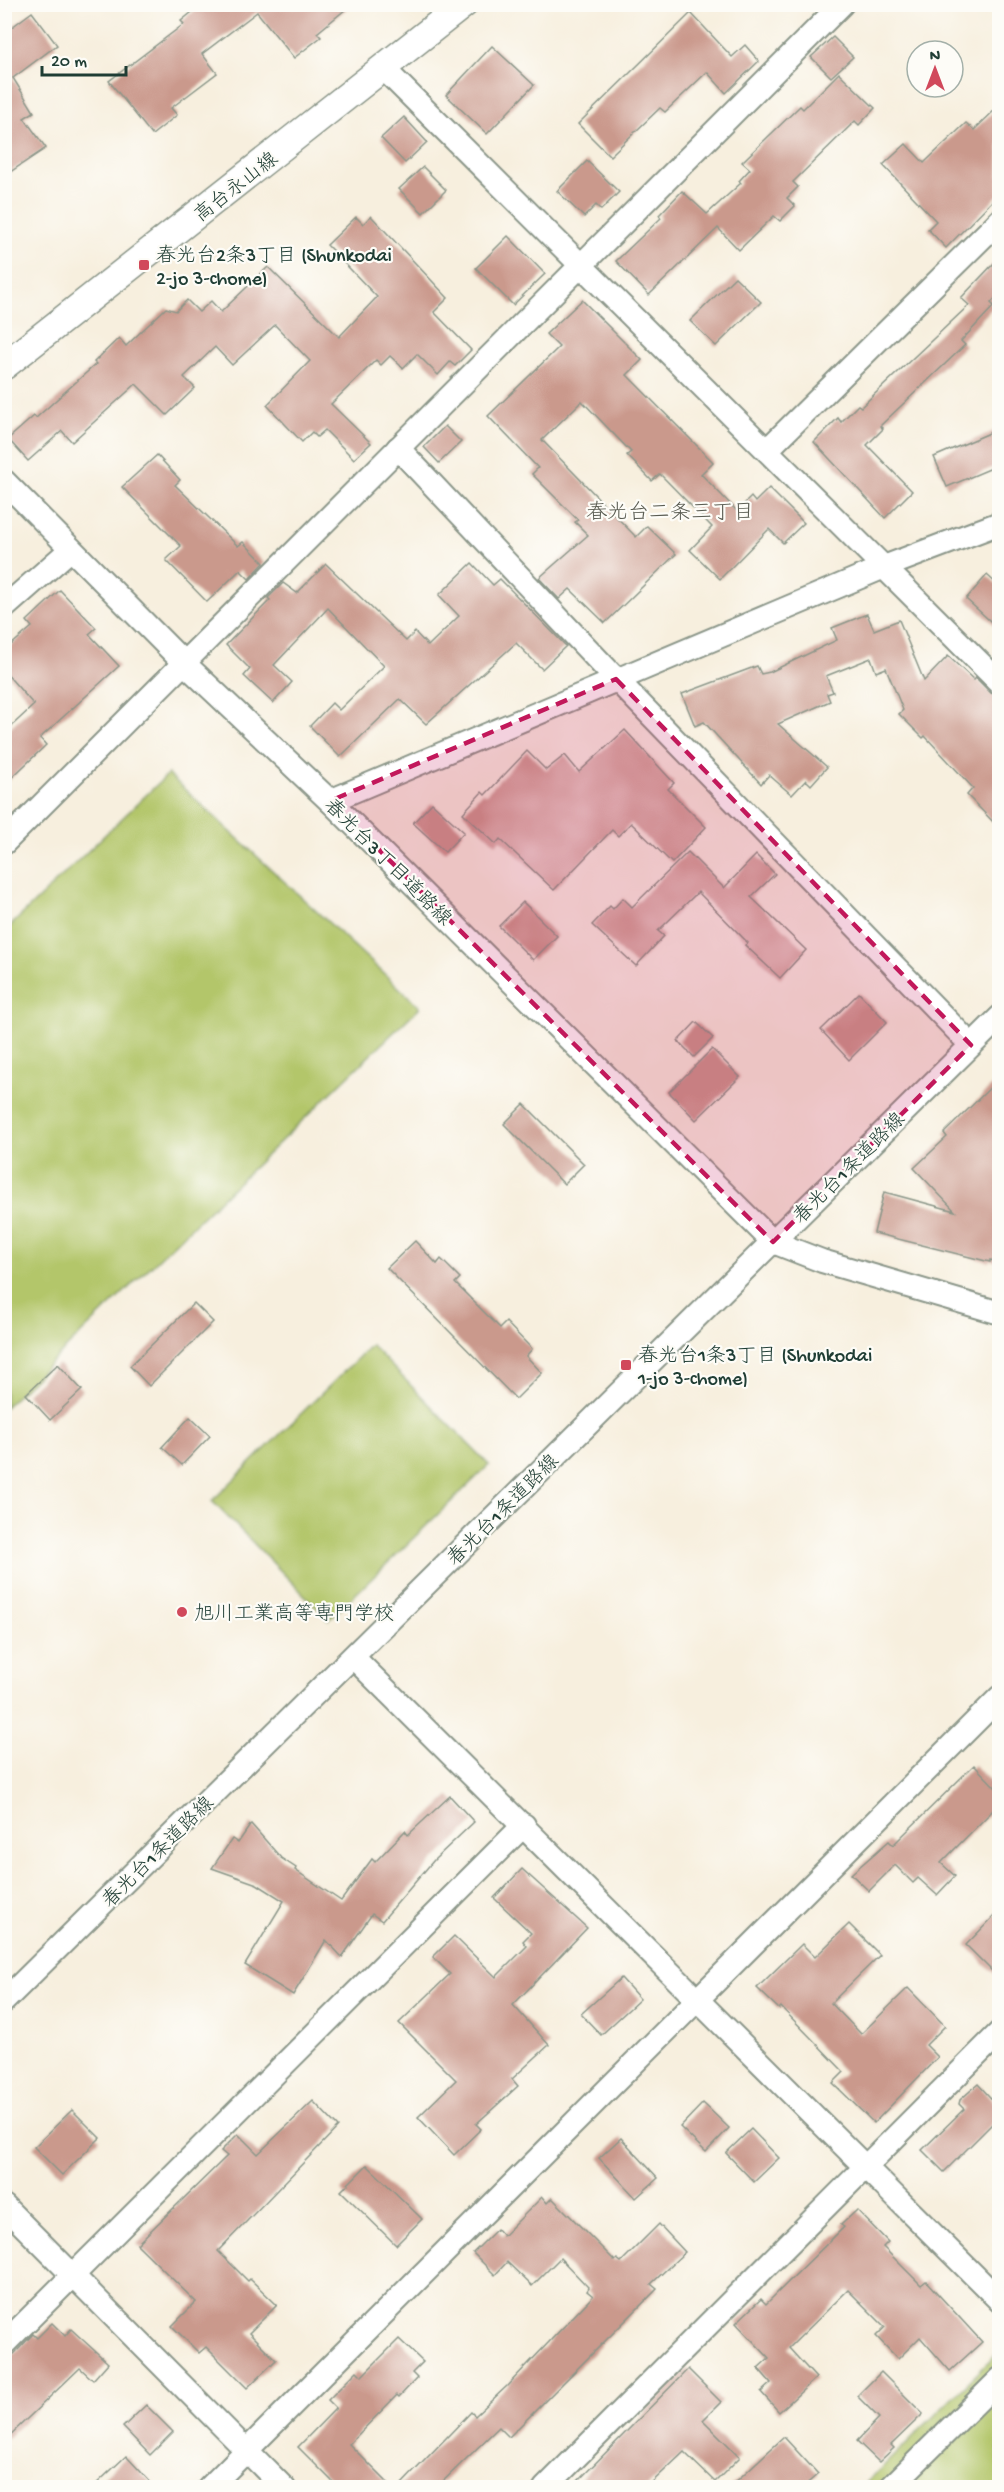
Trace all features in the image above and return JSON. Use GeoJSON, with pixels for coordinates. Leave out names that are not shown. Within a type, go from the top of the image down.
{"type":"FeatureCollection","features":[{"type":"Feature","properties":{"kind":"street","name":"高台永山線"},"geometry":{"type":"LineString","coordinates":[[4,366],[464,4]]}},
{"type":"Feature","properties":{"kind":"street"},"geometry":{"type":"LineString","coordinates":[[4,843],[842,4]]}},
{"type":"Feature","properties":{"kind":"street"},"geometry":{"type":"LineString","coordinates":[[384,69],[999,683]]}},
{"type":"Feature","properties":{"kind":"street"},"geometry":{"type":"LineString","coordinates":[[767,450],[999,220]]}},
{"type":"Feature","properties":{"kind":"street"},"geometry":{"type":"LineString","coordinates":[[398,448],[616,679],[971,1045]]}},
{"type":"Feature","properties":{"kind":"street","name":"春光台3丁目道路線"},"geometry":{"type":"LineString","coordinates":[[4,482],[185,664],[330,801],[773,1242]]}},
{"type":"Feature","properties":{"kind":"street"},"geometry":{"type":"LineString","coordinates":[[330,801],[884,567],[999,523]]}},
{"type":"Feature","properties":{"kind":"street"},"geometry":{"type":"LineString","coordinates":[[4,608],[71,549]]}},
{"type":"Feature","properties":{"kind":"street","name":"春光台1条道路線"},"geometry":{"type":"LineString","coordinates":[[4,2001],[999,1017]]}},
{"type":"Feature","properties":{"kind":"street"},"geometry":{"type":"LineString","coordinates":[[773,1242],[822,1261],[999,1312]]}},
{"type":"Feature","properties":{"kind":"street"},"geometry":{"type":"LineString","coordinates":[[353,1657],[999,2301]]}},
{"type":"Feature","properties":{"kind":"street"},"geometry":{"type":"LineString","coordinates":[[209,2487],[999,1697]]}},
{"type":"Feature","properties":{"kind":"street"},"geometry":{"type":"LineString","coordinates":[[4,2344],[524,1825]]}},
{"type":"Feature","properties":{"kind":"street"},"geometry":{"type":"LineString","coordinates":[[544,2487],[999,2032]]}},
{"type":"Feature","properties":{"kind":"street"},"geometry":{"type":"LineString","coordinates":[[4,2206],[285,2487]]}},
{"type":"Feature","properties":{"kind":"street"},"geometry":{"type":"LineString","coordinates":[[890,2487],[999,2379]]}},
{"type":"Feature","properties":{"kind":"highlighted area"},"geometry":{"type":"Polygon","coordinates":[[[616,679],[971,1045],[773,1242],[330,801],[616,679]]]}},
{"type":"Feature","properties":{"kind":"green space"},"geometry":{"type":"Polygon","coordinates":[[[168,774],[420,1007],[5,1407],[5,931],[168,774]]]}},
{"type":"Feature","properties":{"kind":"green space"},"geometry":{"type":"Polygon","coordinates":[[[371,1345],[489,1465],[329,1620],[212,1501],[371,1345]]]}},
{"type":"Feature","properties":{"kind":"green space"},"geometry":{"type":"Polygon","coordinates":[[[999,2352],[999,2487],[862,2487],[999,2352]]]}},
{"type":"Feature","properties":{"kind":"building"},"geometry":{"type":"Polygon","coordinates":[[[202,4],[352,4],[317,33],[321,37],[294,58],[257,12],[202,54],[217,73],[171,108],[177,115],[152,135],[109,81],[184,24],[181,21],[202,4]]]}},
{"type":"Feature","properties":{"kind":"building"},"geometry":{"type":"Polygon","coordinates":[[[32,12],[57,45],[13,78],[34,112],[24,118],[46,148],[4,176],[4,33],[32,12]]]}},
{"type":"Feature","properties":{"kind":"building"},"geometry":{"type":"Polygon","coordinates":[[[691,13],[732,57],[745,45],[759,61],[726,93],[707,72],[665,112],[660,108],[610,156],[578,124],[691,13]]]}},
{"type":"Feature","properties":{"kind":"building"},"geometry":{"type":"Polygon","coordinates":[[[833,37],[853,57],[831,77],[811,57],[833,37]]]}},
{"type":"Feature","properties":{"kind":"building"},"geometry":{"type":"Polygon","coordinates":[[[492,46],[534,85],[487,134],[446,95],[492,46]]]}},
{"type":"Feature","properties":{"kind":"building"},"geometry":{"type":"Polygon","coordinates":[[[839,73],[875,108],[859,125],[855,121],[793,182],[798,187],[787,198],[795,206],[780,221],[774,216],[739,250],[718,228],[649,295],[616,261],[661,218],[659,215],[682,191],[707,214],[741,183],[739,181],[750,169],[742,162],[800,106],[803,109],[839,73]]]}},
{"type":"Feature","properties":{"kind":"building"},"geometry":{"type":"Polygon","coordinates":[[[999,106],[999,194],[946,248],[928,229],[936,221],[883,165],[906,144],[924,163],[966,123],[974,130],[999,106]]]}},
{"type":"Feature","properties":{"kind":"building"},"geometry":{"type":"Polygon","coordinates":[[[404,117],[427,142],[405,163],[381,138],[404,117]]]}},
{"type":"Feature","properties":{"kind":"building"},"geometry":{"type":"Polygon","coordinates":[[[587,161],[619,192],[601,210],[596,205],[584,217],[557,191],[587,161]]]}},
{"type":"Feature","properties":{"kind":"building"},"geometry":{"type":"Polygon","coordinates":[[[423,167],[446,190],[423,213],[399,189],[423,167]]]}},
{"type":"Feature","properties":{"kind":"building"},"geometry":{"type":"Polygon","coordinates":[[[371,216],[448,298],[434,312],[471,350],[455,366],[450,362],[438,375],[417,354],[403,368],[390,356],[381,365],[376,360],[331,404],[371,443],[354,459],[325,430],[317,437],[312,432],[302,442],[267,405],[310,361],[275,325],[232,365],[215,347],[184,377],[195,388],[167,415],[136,384],[72,442],[62,431],[28,461],[8,439],[34,416],[36,418],[96,364],[94,362],[119,338],[126,346],[166,308],[176,311],[187,300],[199,312],[211,301],[221,312],[268,267],[339,337],[377,297],[327,245],[356,217],[363,224],[371,216]]]}},
{"type":"Feature","properties":{"kind":"building"},"geometry":{"type":"Polygon","coordinates":[[[508,236],[545,274],[513,305],[476,268],[508,236]]]}},
{"type":"Feature","properties":{"kind":"building"},"geometry":{"type":"Polygon","coordinates":[[[999,258],[999,294],[991,303],[994,306],[961,341],[965,345],[880,426],[883,429],[867,445],[912,491],[885,518],[814,442],[838,418],[841,422],[858,405],[861,407],[969,305],[961,298],[999,258]]]}},
{"type":"Feature","properties":{"kind":"building"},"geometry":{"type":"Polygon","coordinates":[[[735,277],[761,302],[716,346],[690,321],[735,277]]]}},
{"type":"Feature","properties":{"kind":"building"},"geometry":{"type":"Polygon","coordinates":[[[582,300],[642,360],[627,375],[713,462],[701,474],[737,511],[751,497],[755,502],[769,488],[804,523],[783,543],[769,529],[720,579],[690,550],[712,527],[660,474],[652,481],[627,455],[631,452],[582,401],[542,440],[636,537],[647,526],[676,554],[605,623],[570,589],[559,599],[539,578],[588,535],[575,522],[578,520],[532,474],[538,468],[488,416],[559,347],[546,334],[582,300]]]}},
{"type":"Feature","properties":{"kind":"building"},"geometry":{"type":"Polygon","coordinates":[[[445,426],[461,442],[439,463],[424,447],[445,426]]]}},
{"type":"Feature","properties":{"kind":"building"},"geometry":{"type":"Polygon","coordinates":[[[999,429],[999,465],[947,487],[934,457],[999,429]]]}},
{"type":"Feature","properties":{"kind":"building"},"geometry":{"type":"Polygon","coordinates":[[[157,455],[180,480],[175,485],[238,546],[243,542],[264,563],[249,579],[240,570],[207,602],[166,560],[181,546],[122,487],[157,455]]]}},
{"type":"Feature","properties":{"kind":"building"},"geometry":{"type":"Polygon","coordinates":[[[472,563],[493,585],[500,579],[566,646],[542,669],[516,643],[426,724],[400,699],[340,757],[310,726],[332,703],[339,710],[384,666],[328,608],[274,665],[292,682],[273,703],[244,676],[250,669],[226,645],[270,600],[268,598],[283,583],[297,593],[326,564],[406,641],[415,632],[428,646],[459,616],[439,595],[472,563]]]}},
{"type":"Feature","properties":{"kind":"building"},"geometry":{"type":"Polygon","coordinates":[[[987,575],[999,586],[999,629],[966,599],[987,575]]]}},
{"type":"Feature","properties":{"kind":"building"},"geometry":{"type":"Polygon","coordinates":[[[60,590],[96,628],[89,634],[119,666],[40,738],[46,745],[4,785],[4,733],[34,705],[4,671],[4,651],[32,627],[27,621],[60,590]]]}},
{"type":"Feature","properties":{"kind":"building"},"geometry":{"type":"Polygon","coordinates":[[[867,614],[874,630],[899,620],[924,681],[948,656],[974,680],[976,678],[991,693],[999,696],[999,828],[967,795],[973,788],[925,736],[923,738],[899,714],[903,710],[886,668],[876,672],[871,658],[826,676],[833,692],[827,694],[830,701],[778,724],[827,767],[811,785],[806,780],[792,795],[769,775],[761,784],[704,722],[695,726],[682,694],[757,666],[761,674],[770,672],[837,640],[832,628],[867,614]]]}},
{"type":"Feature","properties":{"kind":"building"},"geometry":{"type":"Polygon","coordinates":[[[625,730],[674,783],[668,789],[706,827],[672,863],[631,823],[618,836],[612,830],[554,890],[500,839],[496,844],[463,813],[482,792],[485,795],[527,751],[546,770],[565,755],[579,772],[625,730]]]}},
{"type":"Feature","properties":{"kind":"building"},"geometry":{"type":"Polygon","coordinates":[[[432,803],[464,832],[445,852],[413,823],[432,803]]]}},
{"type":"Feature","properties":{"kind":"building"},"geometry":{"type":"Polygon","coordinates":[[[688,852],[724,888],[756,855],[775,874],[751,897],[806,950],[780,978],[745,945],[748,943],[698,892],[658,931],[664,936],[636,966],[592,925],[610,906],[613,909],[623,898],[632,907],[688,852]]]}},
{"type":"Feature","properties":{"kind":"building"},"geometry":{"type":"Polygon","coordinates":[[[523,902],[557,936],[533,960],[499,926],[523,902]]]}},
{"type":"Feature","properties":{"kind":"building"},"geometry":{"type":"Polygon","coordinates":[[[859,993],[887,1022],[849,1060],[821,1030],[859,993]]]}},
{"type":"Feature","properties":{"kind":"building"},"geometry":{"type":"Polygon","coordinates":[[[696,1022],[713,1038],[694,1057],[678,1041],[696,1022]]]}},
{"type":"Feature","properties":{"kind":"building"},"geometry":{"type":"Polygon","coordinates":[[[712,1049],[740,1077],[696,1120],[669,1092],[712,1049]]]}},
{"type":"Feature","properties":{"kind":"building"},"geometry":{"type":"Polygon","coordinates":[[[999,1079],[999,1262],[990,1260],[990,1262],[874,1233],[884,1192],[955,1211],[914,1168],[947,1137],[944,1133],[999,1079]]]}},
{"type":"Feature","properties":{"kind":"building"},"geometry":{"type":"Polygon","coordinates":[[[524,1104],[584,1164],[564,1184],[504,1124],[524,1104]]]}},
{"type":"Feature","properties":{"kind":"building"},"geometry":{"type":"Polygon","coordinates":[[[415,1241],[437,1264],[441,1259],[460,1278],[455,1283],[500,1328],[506,1322],[532,1349],[526,1356],[542,1373],[516,1399],[387,1268],[415,1241]]]}},
{"type":"Feature","properties":{"kind":"building"},"geometry":{"type":"Polygon","coordinates":[[[194,1303],[213,1322],[149,1386],[130,1366],[194,1303]]]}},
{"type":"Feature","properties":{"kind":"building"},"geometry":{"type":"Polygon","coordinates":[[[58,1364],[82,1390],[50,1420],[26,1394],[58,1364]]]}},
{"type":"Feature","properties":{"kind":"building"},"geometry":{"type":"Polygon","coordinates":[[[190,1417],[210,1436],[182,1465],[162,1447],[190,1417]]]}},
{"type":"Feature","properties":{"kind":"building"},"geometry":{"type":"Polygon","coordinates":[[[974,1765],[999,1791],[999,1804],[941,1863],[955,1876],[937,1895],[918,1878],[913,1883],[895,1865],[869,1891],[851,1874],[889,1841],[893,1845],[974,1765]]]}},
{"type":"Feature","properties":{"kind":"building"},"geometry":{"type":"Polygon","coordinates":[[[450,1796],[474,1822],[434,1860],[382,1921],[372,1914],[342,1957],[326,1940],[293,1995],[245,1965],[284,1901],[257,1884],[212,1868],[232,1839],[238,1843],[251,1824],[281,1858],[296,1868],[295,1870],[341,1901],[372,1859],[375,1862],[405,1831],[408,1835],[450,1796]]]}},
{"type":"Feature","properties":{"kind":"building"},"geometry":{"type":"Polygon","coordinates":[[[522,1869],[587,1928],[513,2005],[549,2045],[512,2079],[518,2086],[476,2124],[481,2129],[454,2155],[418,2117],[456,2080],[399,2023],[450,1974],[433,1957],[454,1936],[496,1977],[527,1946],[523,1941],[531,1933],[494,1898],[522,1869]]]}},
{"type":"Feature","properties":{"kind":"building"},"geometry":{"type":"Polygon","coordinates":[[[999,1911],[999,1978],[966,1945],[999,1911]]]}},
{"type":"Feature","properties":{"kind":"building"},"geometry":{"type":"Polygon","coordinates":[[[849,1924],[880,1955],[831,2003],[861,2034],[908,1988],[945,2026],[926,2045],[938,2057],[874,2123],[833,2083],[844,2072],[781,2007],[779,2009],[757,1988],[802,1944],[815,1957],[849,1924]]]}},
{"type":"Feature","properties":{"kind":"building"},"geometry":{"type":"Polygon","coordinates":[[[621,1978],[640,1999],[601,2035],[581,2014],[621,1978]]]}},
{"type":"Feature","properties":{"kind":"building"},"geometry":{"type":"Polygon","coordinates":[[[978,2084],[999,2107],[999,2117],[944,2172],[922,2150],[964,2109],[959,2104],[960,2100],[978,2084]]]}},
{"type":"Feature","properties":{"kind":"building"},"geometry":{"type":"Polygon","coordinates":[[[313,2101],[338,2127],[218,2251],[248,2281],[250,2279],[277,2305],[249,2333],[276,2360],[247,2388],[206,2347],[199,2353],[172,2326],[196,2302],[137,2244],[227,2156],[221,2151],[238,2134],[258,2154],[313,2101]]]}},
{"type":"Feature","properties":{"kind":"building"},"geometry":{"type":"Polygon","coordinates":[[[703,2103],[729,2128],[706,2152],[680,2127],[703,2103]]]}},
{"type":"Feature","properties":{"kind":"building"},"geometry":{"type":"Polygon","coordinates":[[[72,2110],[100,2138],[62,2175],[34,2147],[72,2110]]]}},
{"type":"Feature","properties":{"kind":"building"},"geometry":{"type":"Polygon","coordinates":[[[751,2129],[779,2158],[754,2182],[726,2153],[751,2129]]]}},
{"type":"Feature","properties":{"kind":"building"},"geometry":{"type":"Polygon","coordinates":[[[621,2138],[658,2178],[636,2198],[599,2158],[621,2138]]]}},
{"type":"Feature","properties":{"kind":"building"},"geometry":{"type":"Polygon","coordinates":[[[367,2165],[422,2219],[396,2245],[341,2191],[367,2165]]]}},
{"type":"Feature","properties":{"kind":"building"},"geometry":{"type":"Polygon","coordinates":[[[542,2197],[547,2203],[552,2198],[615,2261],[617,2259],[621,2262],[659,2224],[685,2252],[651,2284],[657,2289],[509,2437],[499,2427],[437,2487],[399,2487],[471,2412],[475,2416],[507,2386],[593,2296],[587,2291],[589,2288],[560,2258],[532,2286],[507,2262],[495,2275],[473,2253],[497,2229],[503,2236],[542,2197]]]}},
{"type":"Feature","properties":{"kind":"building"},"geometry":{"type":"Polygon","coordinates":[[[857,2210],[888,2242],[883,2247],[921,2285],[926,2281],[982,2342],[950,2371],[920,2337],[898,2359],[876,2336],[885,2327],[848,2290],[789,2348],[816,2378],[779,2412],[761,2392],[771,2383],[758,2368],[769,2358],[736,2323],[761,2299],[766,2304],[844,2227],[841,2225],[857,2210]]]}},
{"type":"Feature","properties":{"kind":"building"},"geometry":{"type":"Polygon","coordinates":[[[52,2323],[65,2336],[71,2329],[108,2363],[93,2380],[80,2368],[4,2441],[4,2357],[14,2354],[33,2334],[37,2338],[52,2323]]]}},
{"type":"Feature","properties":{"kind":"building"},"geometry":{"type":"Polygon","coordinates":[[[399,2339],[423,2362],[412,2373],[417,2378],[349,2444],[392,2487],[338,2487],[298,2447],[336,2408],[328,2400],[357,2371],[362,2376],[399,2339]]]}},
{"type":"Feature","properties":{"kind":"building"},"geometry":{"type":"Polygon","coordinates":[[[688,2369],[721,2402],[703,2420],[740,2457],[715,2482],[684,2452],[647,2487],[572,2487],[688,2369]]]}},
{"type":"Feature","properties":{"kind":"building"},"geometry":{"type":"Polygon","coordinates":[[[881,2372],[923,2414],[891,2445],[894,2448],[879,2462],[857,2441],[879,2418],[857,2396],[881,2372]]]}},
{"type":"Feature","properties":{"kind":"building"},"geometry":{"type":"Polygon","coordinates":[[[146,2405],[173,2432],[150,2455],[123,2427],[146,2405]]]}},
{"type":"Feature","properties":{"kind":"building"},"geometry":{"type":"Polygon","coordinates":[[[784,2437],[818,2474],[803,2487],[730,2487],[784,2437]]]}},
{"type":"Feature","properties":{"kind":"building"},"geometry":{"type":"Polygon","coordinates":[[[126,2456],[155,2487],[93,2487],[126,2456]]]}},
{"type":"Feature","properties":{"kind":"place","name":"春光台2条3丁目 (Shunkodai 2-jo 3-chome)"},"geometry":{"type":"Point","coordinates":[144,265]}},
{"type":"Feature","properties":{"kind":"place","name":"春光台1条3丁目 (Shunkodai 1-jo 3-chome)"},"geometry":{"type":"Point","coordinates":[626,1365]}},
{"type":"Feature","properties":{"kind":"place","name":"旭川工業高等専門学校"},"geometry":{"type":"Point","coordinates":[182,1612]}},
{"type":"Feature","properties":{"kind":"district","name":"春光台二条三丁目"},"geometry":{"type":"Point","coordinates":[670,511]}}]}
